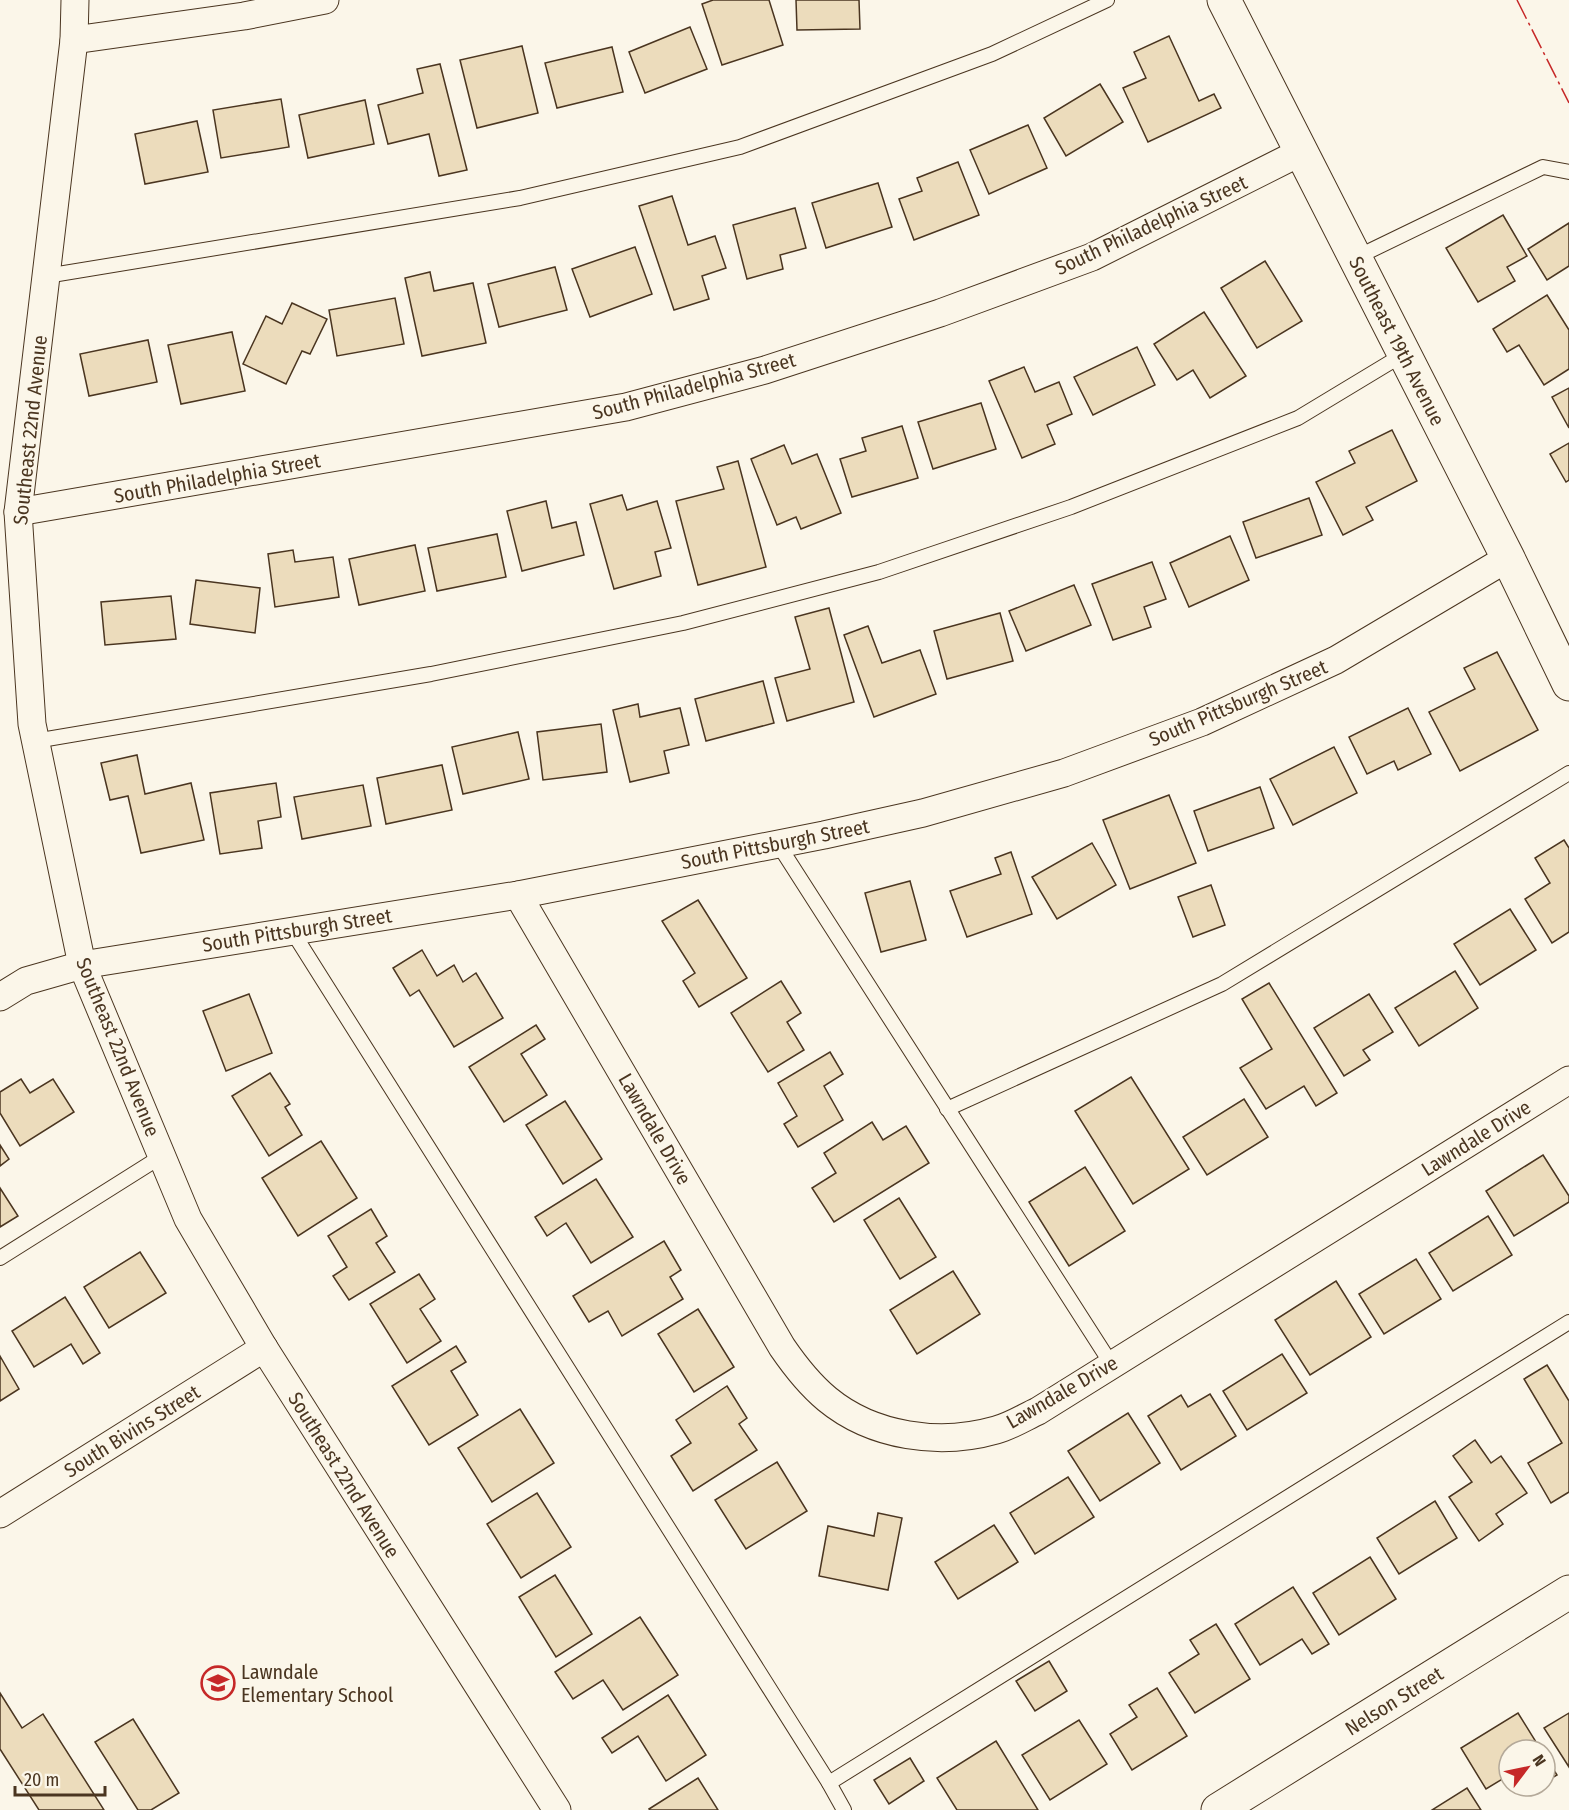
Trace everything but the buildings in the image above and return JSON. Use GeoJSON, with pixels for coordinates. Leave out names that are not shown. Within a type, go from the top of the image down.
{"type":"FeatureCollection","features":[{"type":"Feature","properties":{"kind":"street","name":"Southeast 22nd Avenue"},"geometry":{"type":"LineString","coordinates":[[75,0],[74,40],[18,512],[32,724],[82,965],[188,1219],[264,1348],[558,1810]]}},
{"type":"Feature","properties":{"kind":"street"},"geometry":{"type":"LineString","coordinates":[[74,40],[244,16],[325,0]]}},
{"type":"Feature","properties":{"kind":"street","name":"Southeast 19th Avenue"},"geometry":{"type":"LineString","coordinates":[[1224,0],[1508,558],[1569,684]]}},
{"type":"Feature","properties":{"kind":"street","name":"South Philadelphia Street"},"geometry":{"type":"LineString","coordinates":[[18,512],[626,407],[765,370],[940,313],[1092,257],[1301,152]]}},
{"type":"Feature","properties":{"kind":"street","name":"South Pittsburgh Street"},"geometry":{"type":"LineString","coordinates":[[0,997],[26,981],[82,965],[518,895],[923,813],[1042,779],[1202,722],[1336,660],[1508,558]]}},
{"type":"Feature","properties":{"kind":"street","name":"Lawndale Drive"},"geometry":{"type":"LineString","coordinates":[[518,895],[796,1368],[828,1399],[866,1422],[909,1436],[954,1438],[998,1429],[1038,1411],[1569,1080]]}},
{"type":"Feature","properties":{"kind":"street","name":"South Bivins Street"},"geometry":{"type":"LineString","coordinates":[[0,1514],[264,1348]]}},
{"type":"Feature","properties":{"kind":"street","name":"Nelson Street"},"geometry":{"type":"LineString","coordinates":[[1218,1810],[1569,1592]]}},
{"type":"Feature","properties":{"kind":"lane"},"geometry":{"type":"LineString","coordinates":[[46,276],[520,198],[740,147],[992,54],[1107,0]]}},
{"type":"Feature","properties":{"kind":"lane"},"geometry":{"type":"LineString","coordinates":[[1355,258],[1543,167],[1569,172]]}},
{"type":"Feature","properties":{"kind":"lane"},"geometry":{"type":"LineString","coordinates":[[35,741],[431,674],[683,623],[879,572],[1071,507],[1298,418],[1404,354]]}},
{"type":"Feature","properties":{"kind":"lane"},"geometry":{"type":"LineString","coordinates":[[947,1109],[1222,984],[1569,773]]}},
{"type":"Feature","properties":{"kind":"lane"},"geometry":{"type":"LineString","coordinates":[[778,844],[1112,1365]]}},
{"type":"Feature","properties":{"kind":"lane"},"geometry":{"type":"LineString","coordinates":[[292,931],[830,1783],[844,1810]]}},
{"type":"Feature","properties":{"kind":"lane"},"geometry":{"type":"LineString","coordinates":[[0,1258],[162,1156]]}},
{"type":"Feature","properties":{"kind":"lane"},"geometry":{"type":"LineString","coordinates":[[830,1783],[1569,1322]]}},
{"type":"Feature","properties":{"kind":"power"},"geometry":{"type":"LineString","coordinates":[[1517,0],[1569,103]]}},
{"type":"Feature","properties":{"kind":"place","name":"Lawndale Elementary School"},"geometry":{"type":"Point","coordinates":[218,1683]}}]}
